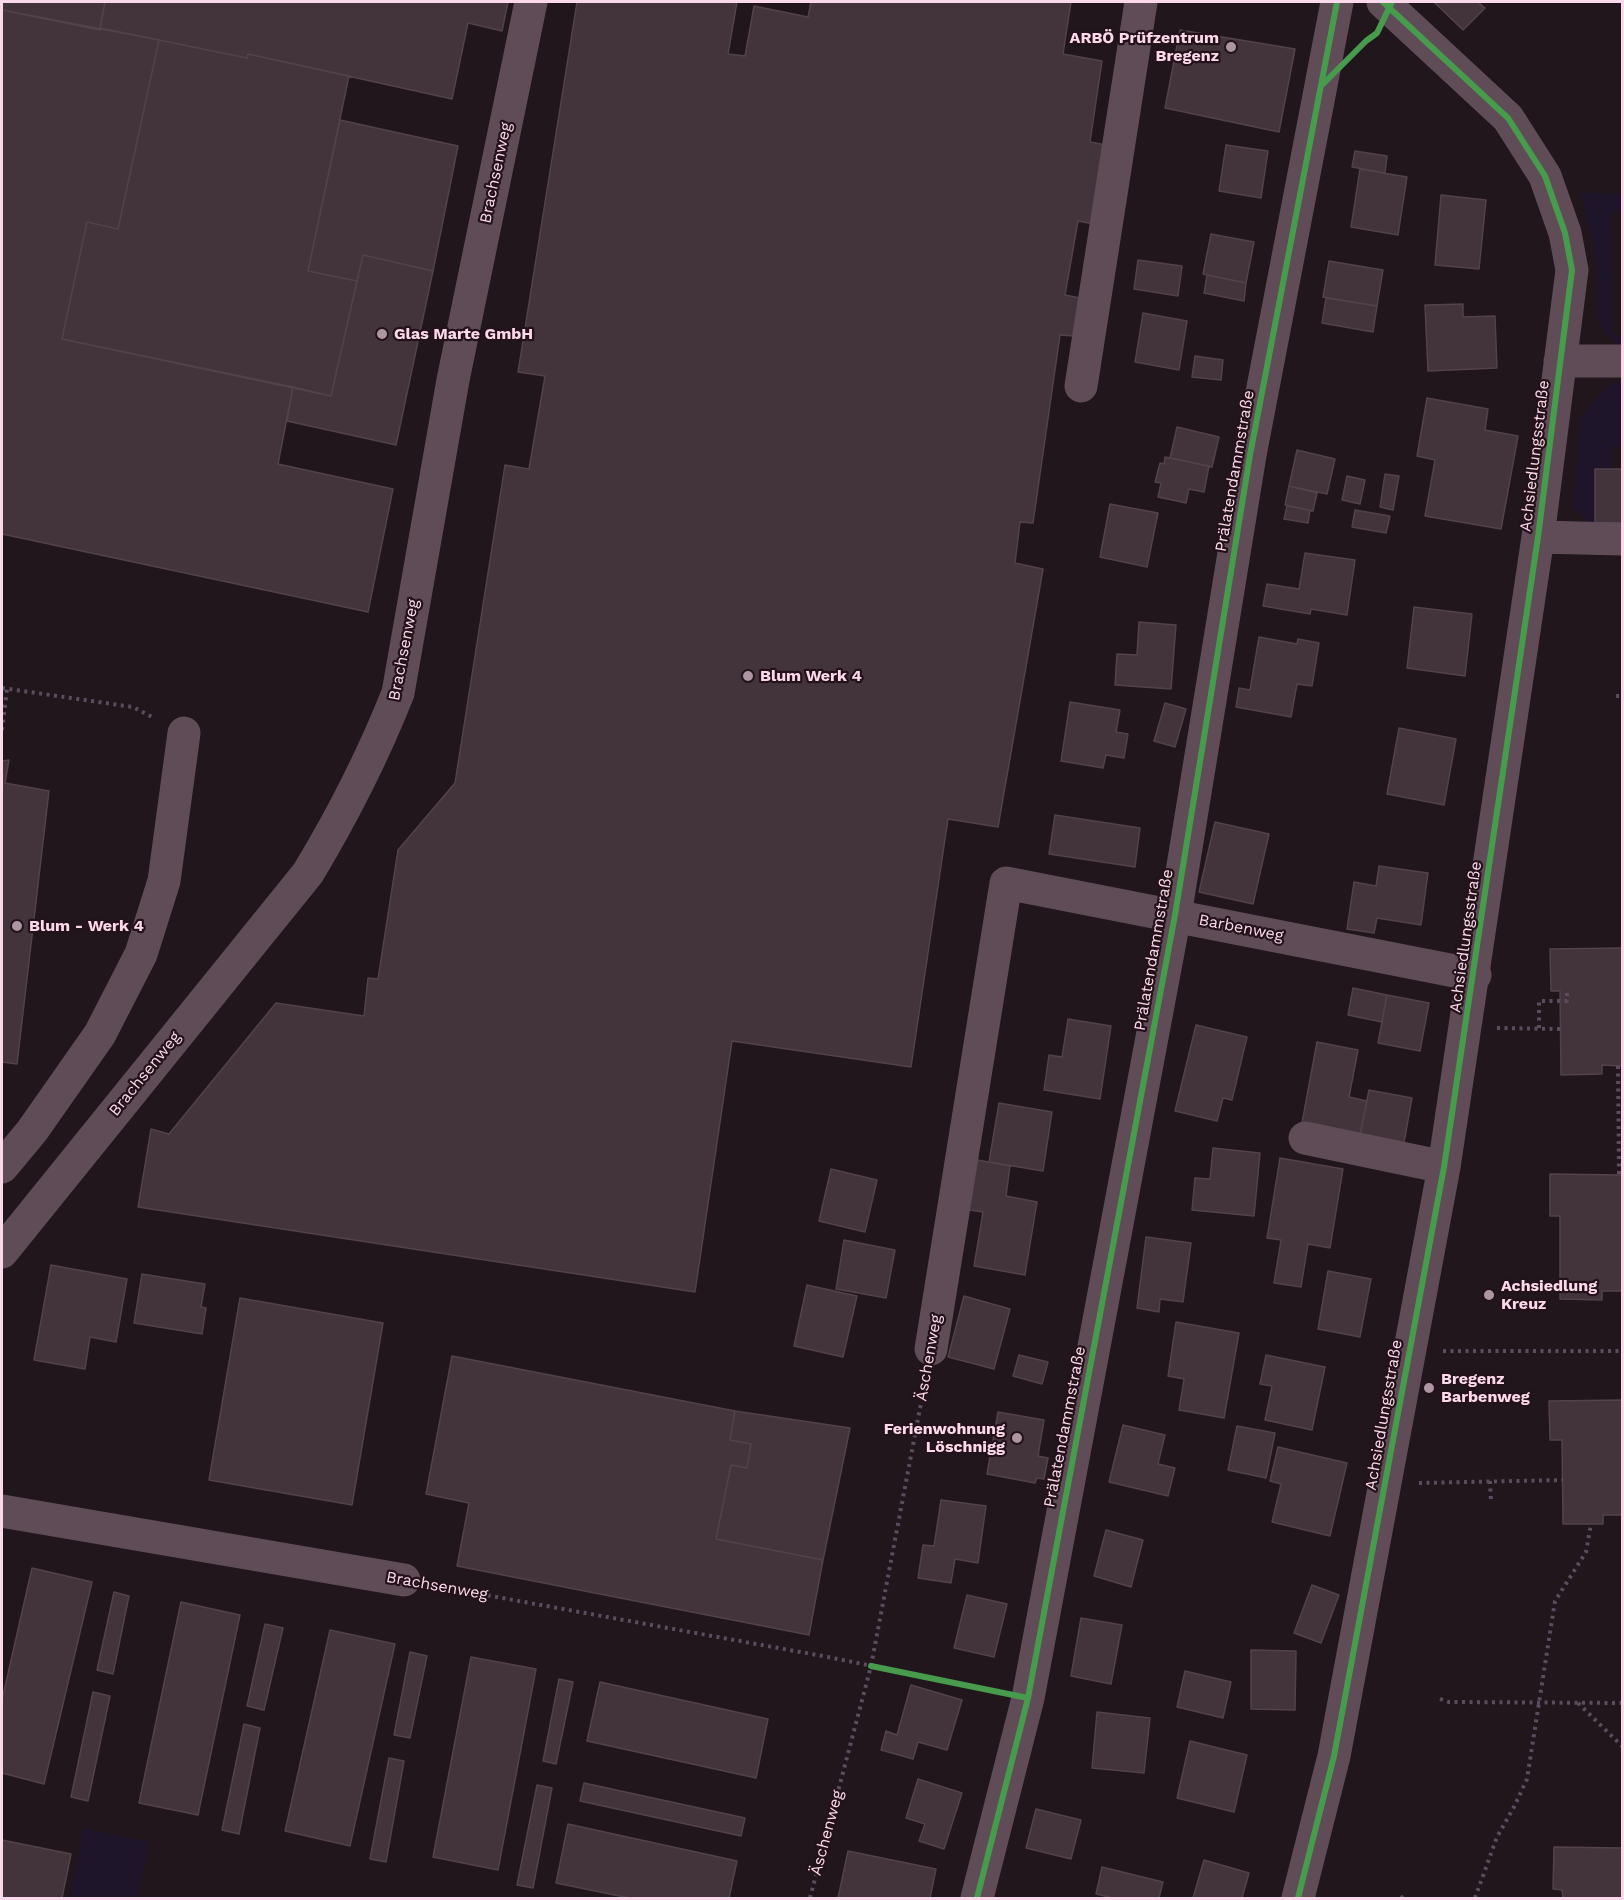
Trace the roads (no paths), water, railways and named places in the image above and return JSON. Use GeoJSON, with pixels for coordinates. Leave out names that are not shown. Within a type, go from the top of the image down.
{"type":"FeatureCollection","features":[{"type":"Feature","properties":{"kind":"street","name":"Brachsenweg"},"geometry":{"type":"LineString","coordinates":[[2,1252],[308,873],[340,820],[383,730],[398,693],[453,380],[531,2]]}},
{"type":"Feature","properties":{"kind":"street"},"geometry":{"type":"LineString","coordinates":[[1082,386],[1142,2]]}},
{"type":"Feature","properties":{"kind":"street","name":"Prälatendammstraße"},"geometry":{"type":"LineString","coordinates":[[977,1899],[1028,1698],[1175,915],[1250,455],[1337,2]]}},
{"type":"Feature","properties":{"kind":"street","name":"Achsiedlungsstraße"},"geometry":{"type":"LineString","coordinates":[[1298,1899],[1336,1744],[1444,1167],[1467,1029],[1538,537],[1572,270],[1566,233],[1545,176],[1508,118],[1383,2]]}},
{"type":"Feature","properties":{"kind":"street"},"geometry":{"type":"LineString","coordinates":[[1560,362],[1623,362]]}},
{"type":"Feature","properties":{"kind":"street","name":"Achsiedlungsstraße"},"geometry":{"type":"LineString","coordinates":[[1538,537],[1623,539]]}},
{"type":"Feature","properties":{"kind":"street"},"geometry":{"type":"LineString","coordinates":[[2,1167],[32,1131],[100,1034],[141,954],[164,881],[184,734]]}},
{"type":"Feature","properties":{"kind":"street","name":"Barbenweg"},"geometry":{"type":"LineString","coordinates":[[1006,883],[1475,975]]}},
{"type":"Feature","properties":{"kind":"street","name":"Äschenweg"},"geometry":{"type":"LineString","coordinates":[[931,1349],[1006,883]]}},
{"type":"Feature","properties":{"kind":"street"},"geometry":{"type":"LineString","coordinates":[[1305,1138],[1444,1167]]}},
{"type":"Feature","properties":{"kind":"street","name":"Brachsenweg"},"geometry":{"type":"LineString","coordinates":[[2,1511],[404,1580]]}},
{"type":"Feature","properties":{"kind":"place","name":"ARBÖ Prüfzentrum Bregenz"},"geometry":{"type":"Point","coordinates":[1231,47]}},
{"type":"Feature","properties":{"kind":"place","name":"Glas Marte GmbH"},"geometry":{"type":"Point","coordinates":[382,334]}},
{"type":"Feature","properties":{"kind":"place","name":"Blum Werk 4"},"geometry":{"type":"Point","coordinates":[748,676]}},
{"type":"Feature","properties":{"kind":"place","name":"Blum - Werk 4"},"geometry":{"type":"Point","coordinates":[17,926]}},
{"type":"Feature","properties":{"kind":"place","name":"Achsiedlung Kreuz"},"geometry":{"type":"Point","coordinates":[1489,1295]}},
{"type":"Feature","properties":{"kind":"place","name":"Bregenz Barbenweg"},"geometry":{"type":"Point","coordinates":[1429,1388]}},
{"type":"Feature","properties":{"kind":"place","name":"Ferienwohnung Löschnigg"},"geometry":{"type":"Point","coordinates":[1017,1438]}}]}
